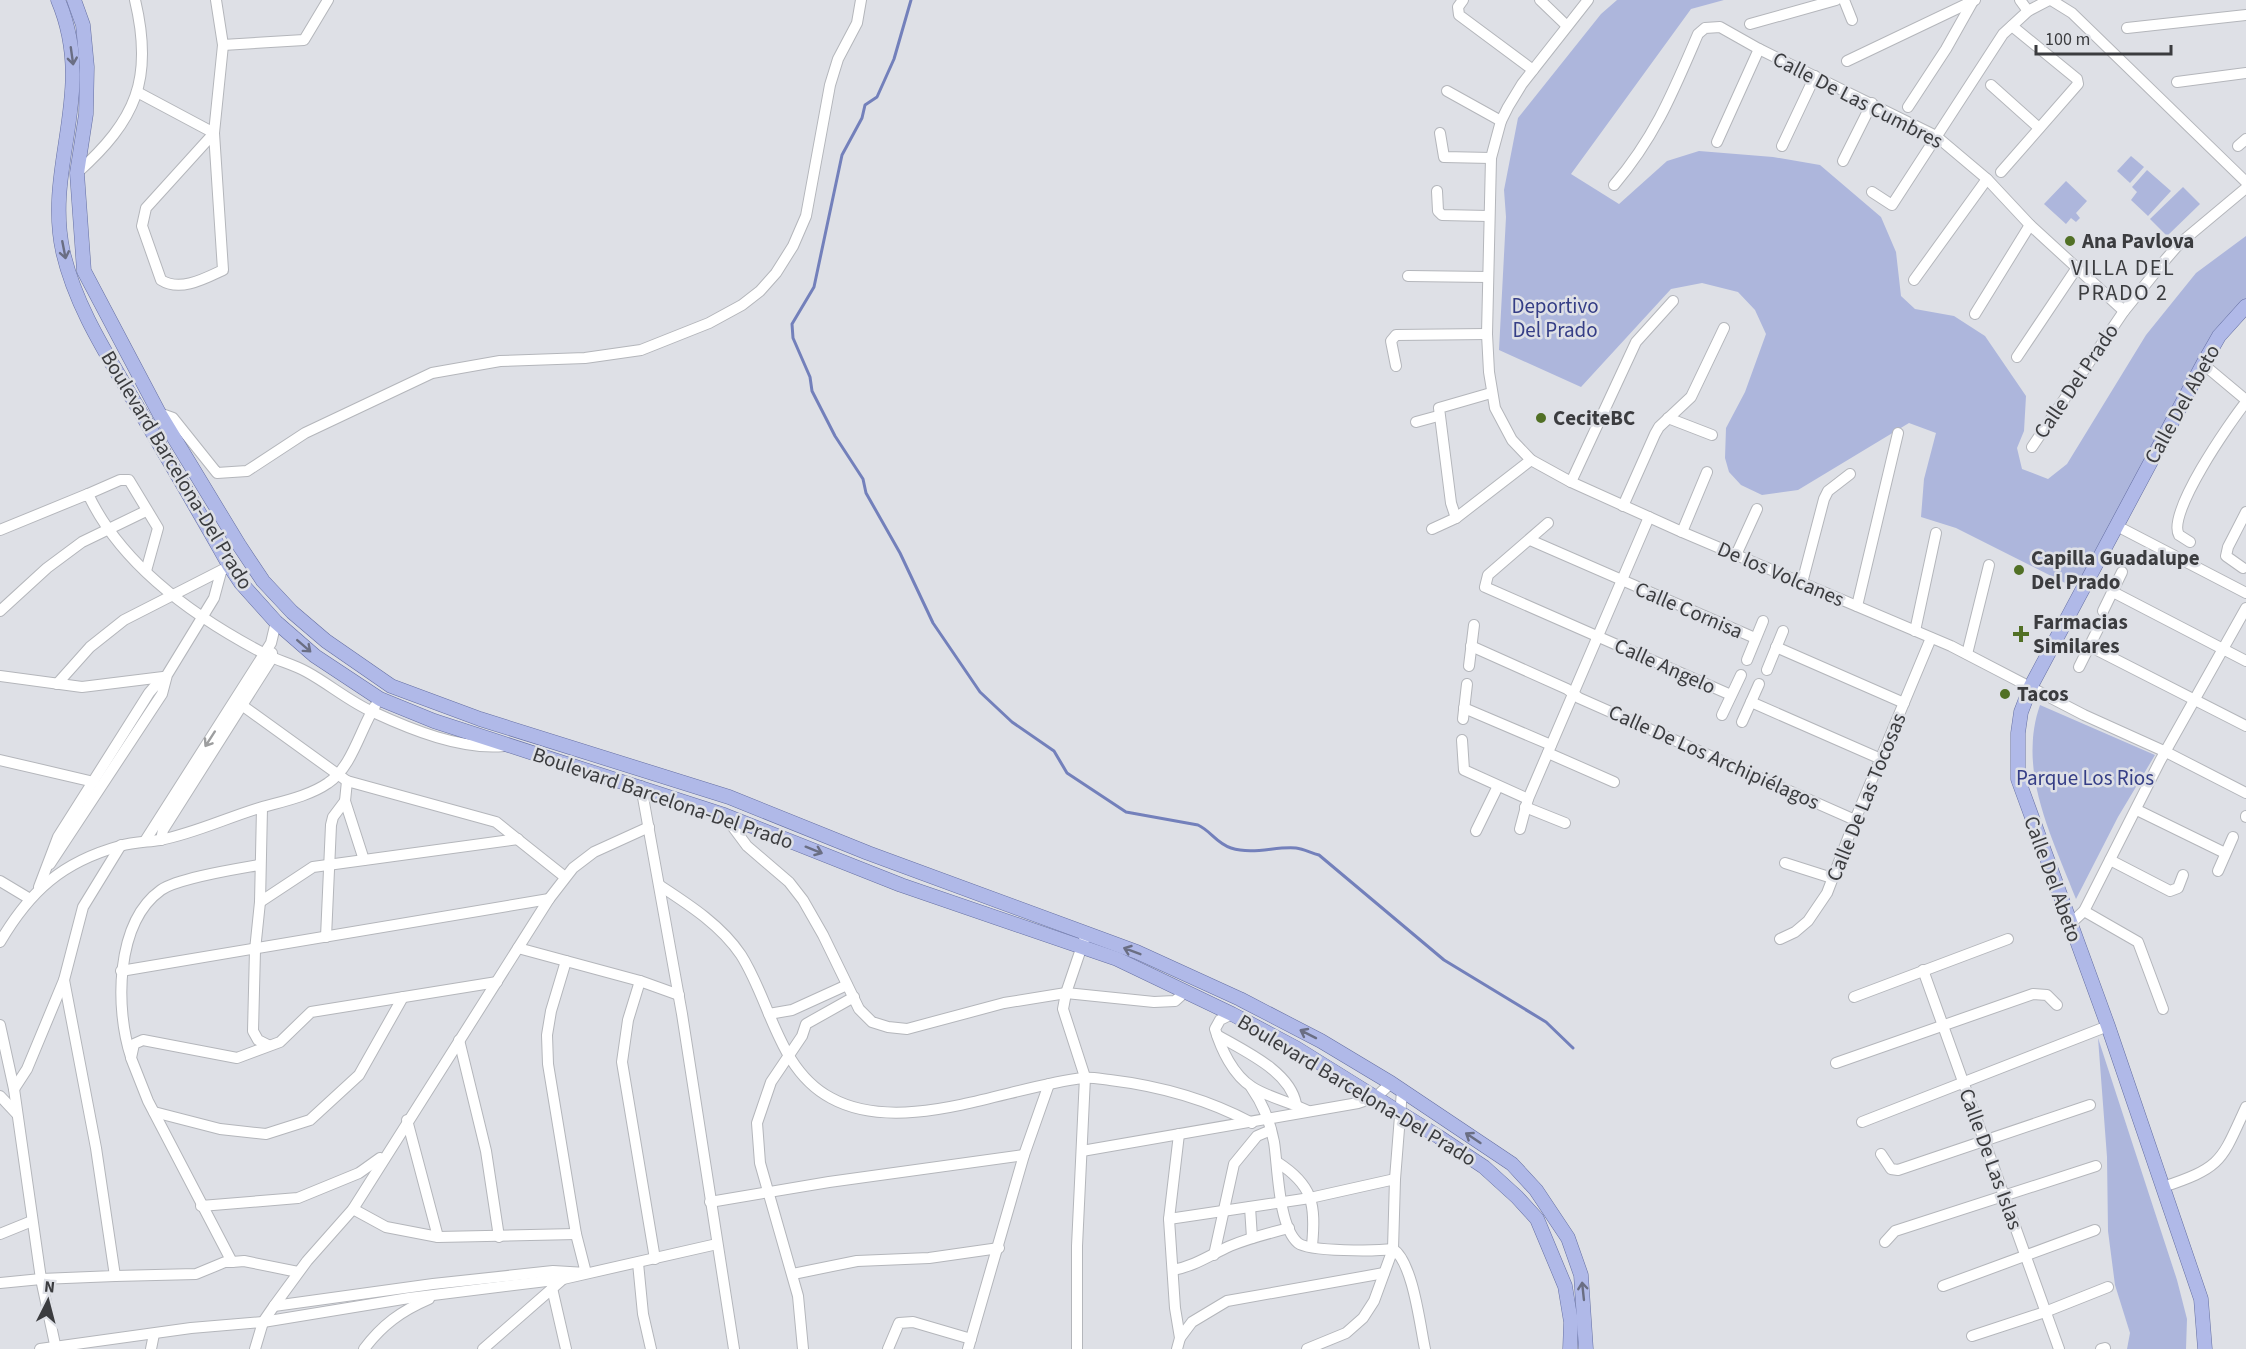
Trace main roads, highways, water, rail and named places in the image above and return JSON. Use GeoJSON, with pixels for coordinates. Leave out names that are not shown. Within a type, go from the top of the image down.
{"type":"FeatureCollection","features":[{"type":"Feature","properties":{"kind":"main road","name":"Boulevard Barcelona-Del Prado"},"geometry":{"type":"LineString","coordinates":[[58,0],[70,43],[74,72],[73,104],[62,174],[63,251],[91,328],[196,505],[225,568],[276,621],[315,656],[380,699],[434,721],[641,786],[757,827],[901,885],[1117,959],[1232,1014],[1296,1048],[1484,1167],[1517,1197],[1537,1219],[1565,1286],[1571,1322],[1570,1349]]}},
{"type":"Feature","properties":{"kind":"main road","name":"Boulevard Barcelona-Del Prado"},"geometry":{"type":"LineString","coordinates":[[74,0],[83,25],[87,67],[86,114],[77,173],[84,271],[103,312],[159,413],[209,496],[263,581],[292,612],[326,641],[392,686],[480,719],[729,797],[868,853],[1087,933],[1146,956],[1240,999],[1321,1041],[1397,1087],[1512,1164],[1554,1215],[1568,1238],[1581,1275],[1586,1349]]}},
{"type":"Feature","properties":{"kind":"main road","name":"Calle Del Abeto"},"geometry":{"type":"LineString","coordinates":[[2205,1349],[2201,1299],[2108,1026],[2018,779],[2018,733],[2021,712],[2031,686],[2202,364],[2220,336],[2246,306]]}},
{"type":"Feature","properties":{"kind":"main road"},"geometry":{"type":"LineString","coordinates":[[196,505],[209,496]]}},
{"type":"Feature","properties":{"kind":"waterway"},"geometry":{"type":"LineString","coordinates":[[911,0],[894,59],[877,97],[865,105],[862,118],[842,155],[814,287],[792,324],[793,338],[810,377],[812,391],[835,436],[863,479],[866,493],[900,553],[933,623],[980,692],[1012,722],[1054,751],[1067,773],[1126,812],[1198,825],[1231,848],[1248,851],[1296,848],[1319,855],[1444,960],[1546,1022],[1573,1048]]}},
{"type":"Feature","properties":{"kind":"place","name":"Ana Pavlova"},"geometry":{"type":"Point","coordinates":[2070,241]}},
{"type":"Feature","properties":{"kind":"place","name":"CeciteBC"},"geometry":{"type":"Point","coordinates":[1541,418]}},
{"type":"Feature","properties":{"kind":"place","name":"Capilla Guadalupe Del Prado"},"geometry":{"type":"Point","coordinates":[2019,570]}},
{"type":"Feature","properties":{"kind":"place","name":"Farmacias Similares"},"geometry":{"type":"Point","coordinates":[2021,634]}},
{"type":"Feature","properties":{"kind":"place","name":"Tacos"},"geometry":{"type":"Point","coordinates":[2005,694]}},
{"type":"Feature","properties":{"kind":"district","name":"VILLA DEL PRADO 2"},"geometry":{"type":"Point","coordinates":[2123,280]}},
{"type":"Feature","properties":{"kind":"park label","name":"Deportivo Del Prado"},"geometry":{"type":"Point","coordinates":[1555,318]}},
{"type":"Feature","properties":{"kind":"park label","name":"Parque Los Rios"},"geometry":{"type":"Point","coordinates":[2085,778]}}]}
